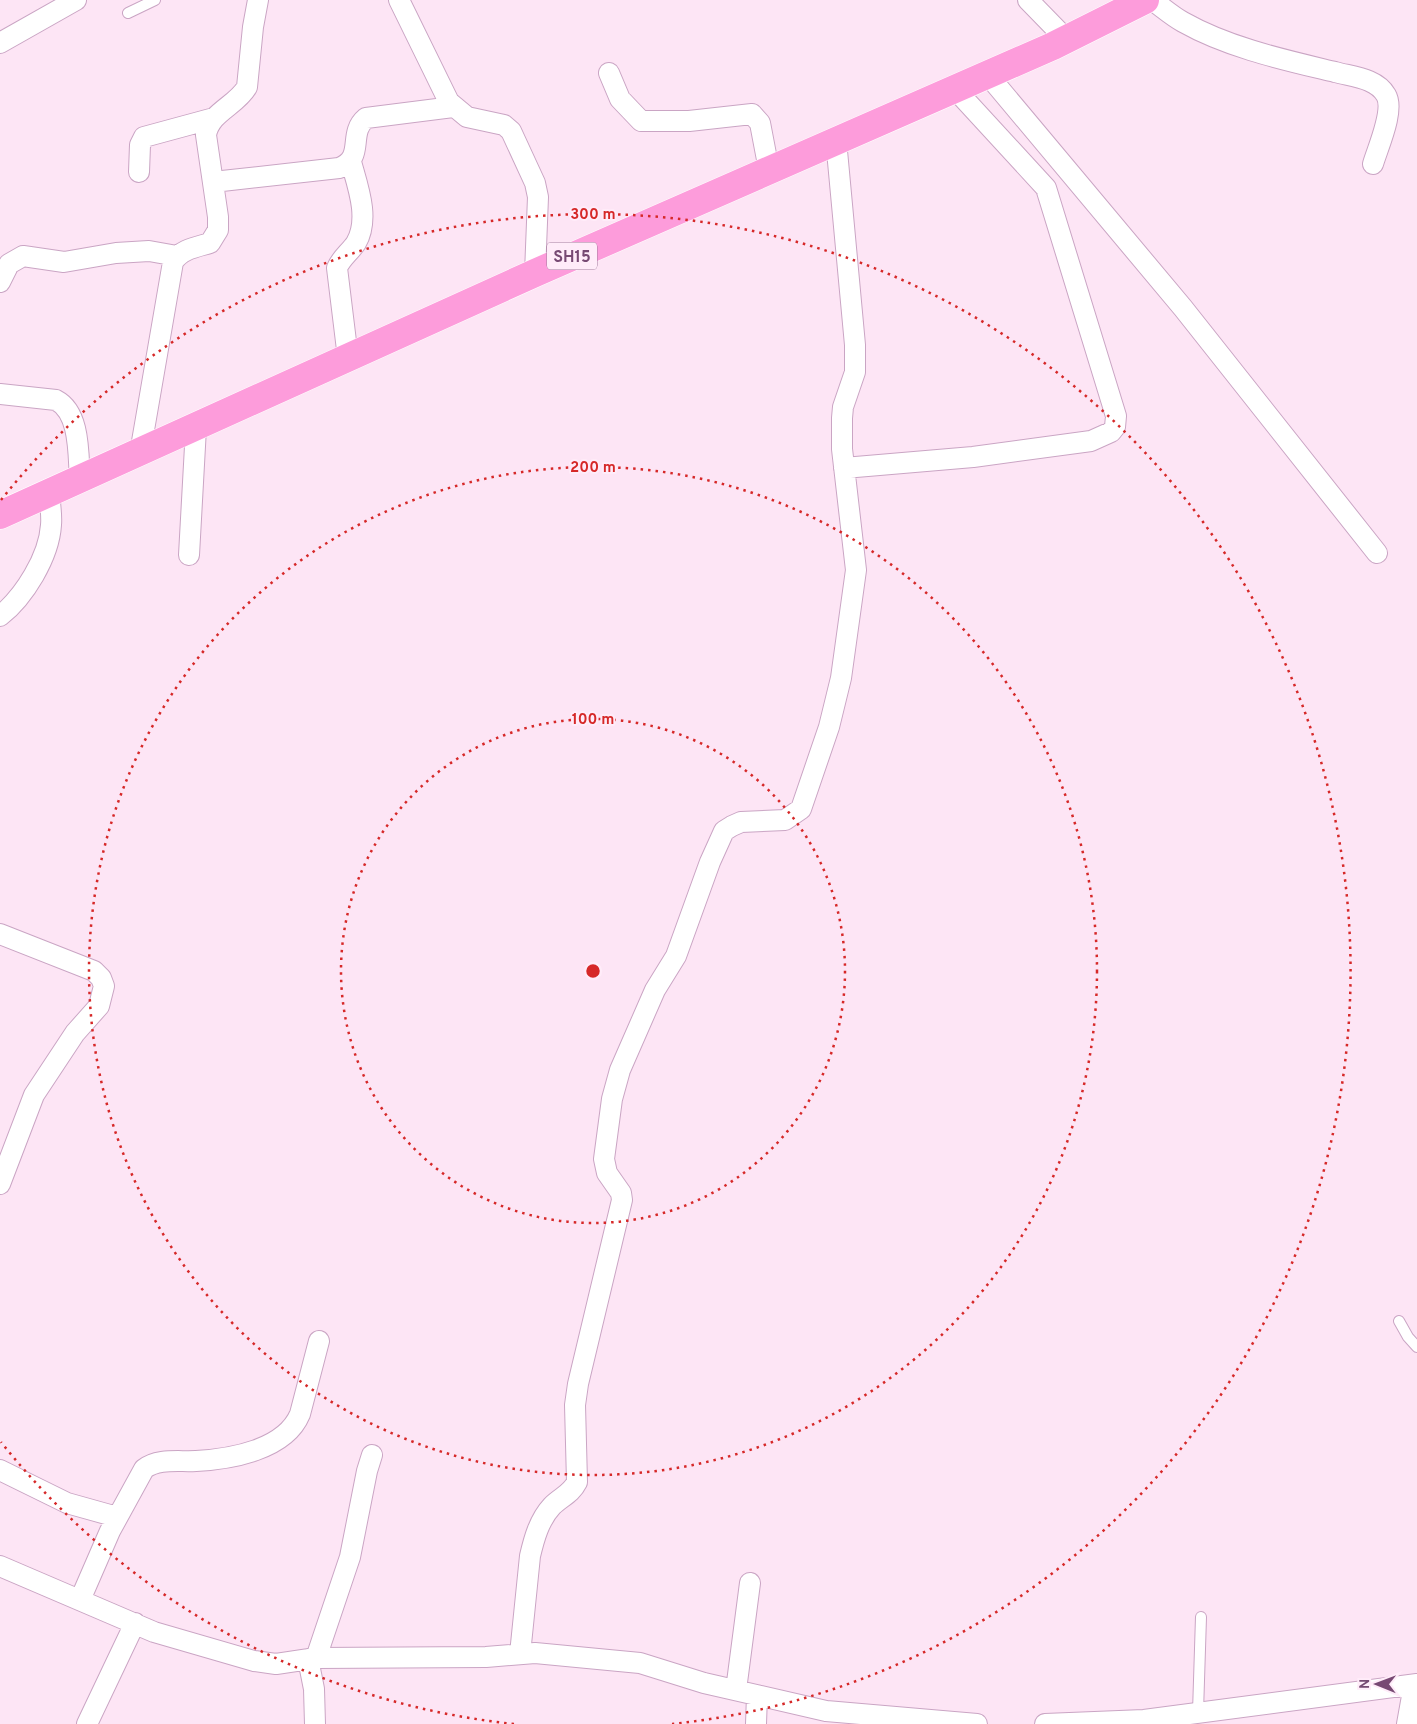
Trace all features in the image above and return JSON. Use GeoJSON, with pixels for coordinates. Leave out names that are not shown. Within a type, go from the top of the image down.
{"type":"FeatureCollection","features":[{"type":"Feature","properties":{"kind":"main road","name":"SH15"},"geometry":{"type":"LineString","coordinates":[[0,515],[140,454],[536,272],[1066,40],[1145,0]]}},
{"type":"Feature","properties":{"kind":"street"},"geometry":{"type":"LineString","coordinates":[[0,43],[76,0]]}},
{"type":"Feature","properties":{"kind":"street"},"geometry":{"type":"LineString","coordinates":[[0,282],[9,264],[23,256],[64,262],[116,253],[149,252],[177,256],[192,248],[210,243],[216,238],[218,217],[206,135],[208,125],[242,96],[247,87],[252,27],[258,0]]}},
{"type":"Feature","properties":{"kind":"street"},"geometry":{"type":"LineString","coordinates":[[399,0],[453,107],[467,117],[504,125],[510,131],[535,183],[538,197],[536,272]]}},
{"type":"Feature","properties":{"kind":"street"},"geometry":{"type":"LineString","coordinates":[[1028,0],[1066,40]]}},
{"type":"Feature","properties":{"kind":"street"},"geometry":{"type":"LineString","coordinates":[[1152,0],[1182,22],[1201,31],[1296,63],[1369,80],[1380,87],[1387,96],[1390,108],[1373,164]]}},
{"type":"Feature","properties":{"kind":"street"},"geometry":{"type":"LineString","coordinates":[[609,73],[620,98],[642,121],[689,121],[752,114],[760,123],[769,170]]}},
{"type":"Feature","properties":{"kind":"street"},"geometry":{"type":"LineString","coordinates":[[988,75],[1183,308],[1377,553]]}},
{"type":"Feature","properties":{"kind":"street"},"geometry":{"type":"LineString","coordinates":[[844,468],[973,457],[1091,441],[1111,432],[1115,427],[1116,416],[1046,188],[955,89]]}},
{"type":"Feature","properties":{"kind":"street"},"geometry":{"type":"LineString","coordinates":[[213,182],[339,168],[351,162],[354,157],[358,127],[366,118],[453,107]]}},
{"type":"Feature","properties":{"kind":"street"},"geometry":{"type":"LineString","coordinates":[[139,172],[140,145],[144,137],[214,118]]}},
{"type":"Feature","properties":{"kind":"street"},"geometry":{"type":"LineString","coordinates":[[520,1654],[533,1542],[542,1519],[552,1506],[573,1490],[577,1482],[576,1405],[578,1384],[622,1200],[621,1193],[607,1174],[604,1159],[604,1145],[614,1089],[620,1070],[655,990],[676,956],[710,862],[724,831],[741,822],[785,820],[801,809],[829,727],[841,678],[856,570],[842,449],[843,407],[855,372],[855,346],[836,140]]}},
{"type":"Feature","properties":{"kind":"street"},"geometry":{"type":"LineString","coordinates":[[348,358],[337,268],[355,244],[362,219],[360,195],[351,162]]}},
{"type":"Feature","properties":{"kind":"street"},"geometry":{"type":"LineString","coordinates":[[140,454],[171,270],[177,256]]}},
{"type":"Feature","properties":{"kind":"street"},"geometry":{"type":"LineString","coordinates":[[0,394],[56,400],[63,404],[69,411],[75,432],[80,480]]}},
{"type":"Feature","properties":{"kind":"street"},"geometry":{"type":"LineString","coordinates":[[189,555],[196,428]]}},
{"type":"Feature","properties":{"kind":"street"},"geometry":{"type":"LineString","coordinates":[[0,616],[14,606],[26,588],[42,555],[51,527],[49,494]]}},
{"type":"Feature","properties":{"kind":"street"},"geometry":{"type":"LineString","coordinates":[[0,934],[94,971],[101,978],[104,986],[99,1006],[75,1032],[34,1095],[0,1184]]}},
{"type":"Feature","properties":{"kind":"street"},"geometry":{"type":"LineString","coordinates":[[80,1600],[117,1517],[140,1476],[150,1465],[216,1458],[264,1448],[281,1438],[296,1424],[319,1340]]}},
{"type":"Feature","properties":{"kind":"street"},"geometry":{"type":"LineString","coordinates":[[315,1724],[312,1659],[350,1557],[367,1471],[372,1455]]}},
{"type":"Feature","properties":{"kind":"street"},"geometry":{"type":"LineString","coordinates":[[0,1470],[67,1503],[117,1517]]}},
{"type":"Feature","properties":{"kind":"street"},"geometry":{"type":"LineString","coordinates":[[0,1566],[154,1632],[254,1661],[276,1664],[312,1659],[486,1657],[520,1654],[640,1663],[736,1690],[826,1711],[978,1724]]}},
{"type":"Feature","properties":{"kind":"street"},"geometry":{"type":"LineString","coordinates":[[736,1690],[750,1583]]}},
{"type":"Feature","properties":{"kind":"street"},"geometry":{"type":"LineString","coordinates":[[87,1724],[135,1623]]}},
{"type":"Feature","properties":{"kind":"street"},"geometry":{"type":"LineString","coordinates":[[1045,1724],[1126,1722],[1415,1684],[1407,1724]]}},
{"type":"Feature","properties":{"kind":"street"},"geometry":{"type":"LineString","coordinates":[[756,1724],[757,1695]]}},
{"type":"Feature","properties":{"kind":"lane"},"geometry":{"type":"LineString","coordinates":[[128,13],[154,0]]}},
{"type":"Feature","properties":{"kind":"lane"},"geometry":{"type":"LineString","coordinates":[[1399,1321],[1408,1337],[1417,1347]]}},
{"type":"Feature","properties":{"kind":"lane"},"geometry":{"type":"LineString","coordinates":[[1198,1712],[1202,1617]]}}]}
